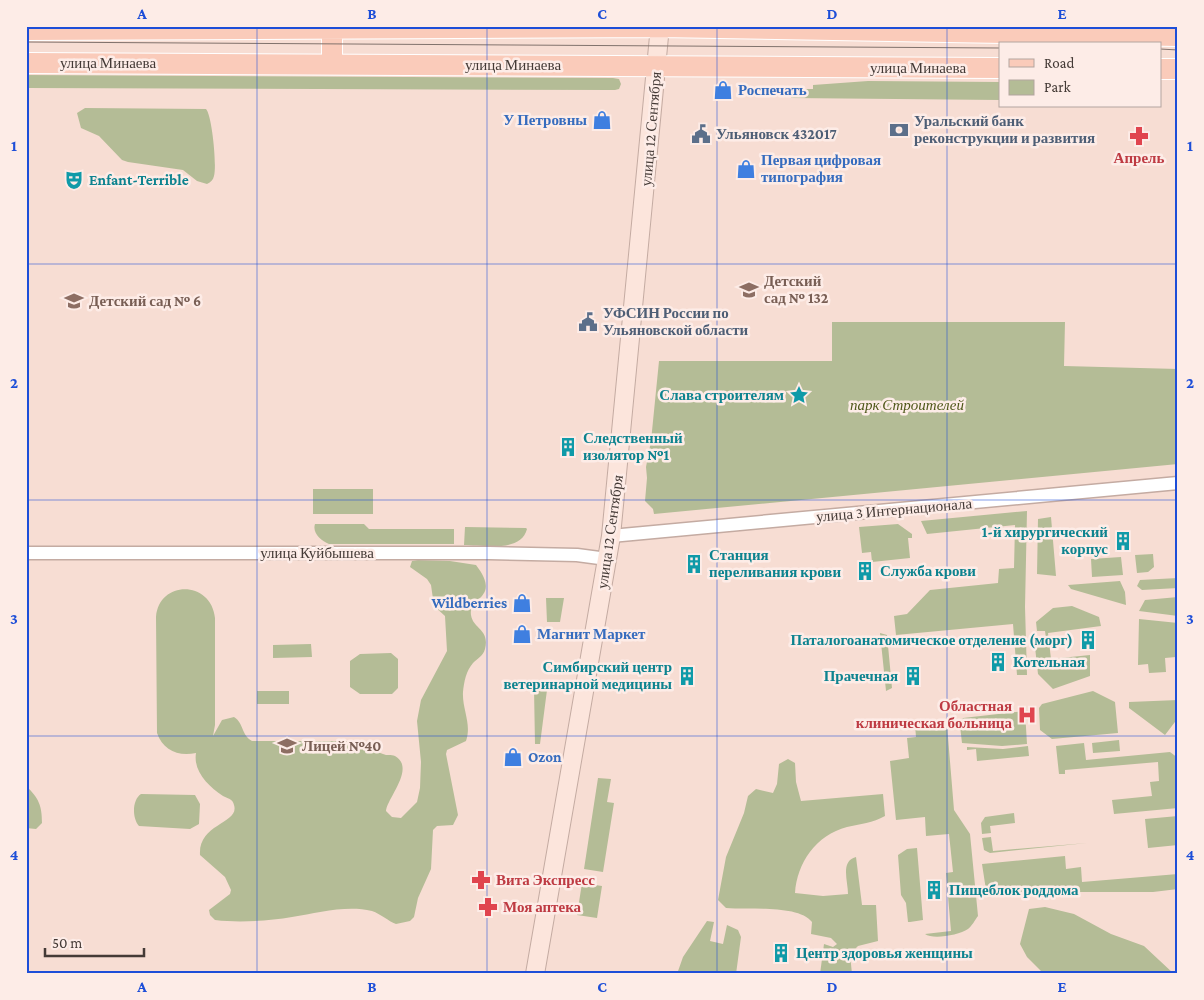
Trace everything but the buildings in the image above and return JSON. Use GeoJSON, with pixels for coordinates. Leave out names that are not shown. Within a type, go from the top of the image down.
{"type":"FeatureCollection","features":[{"type":"Feature","properties":{"kind":"main road"},"geometry":{"type":"LineString","coordinates":[[26,30],[660,27],[1178,36]]}},
{"type":"Feature","properties":{"kind":"main road","name":"улица 12 Сентября"},"geometry":{"type":"LineString","coordinates":[[535,974],[611,536],[660,27]]}},
{"type":"Feature","properties":{"kind":"main road"},"geometry":{"type":"LineString","coordinates":[[332,28],[332,64]]}},
{"type":"Feature","properties":{"kind":"main road","name":"улица Минаева"},"geometry":{"type":"LineString","coordinates":[[26,63],[999,68]]}},
{"type":"Feature","properties":{"kind":"main road"},"geometry":{"type":"LineString","coordinates":[[1162,69],[1178,69]]}},
{"type":"Feature","properties":{"kind":"street","name":"улица 3 Интернационала"},"geometry":{"type":"LineString","coordinates":[[611,536],[1178,483]]}},
{"type":"Feature","properties":{"kind":"street","name":"улица Куйбышева"},"geometry":{"type":"LineString","coordinates":[[26,553],[531,554],[576,555],[607,560]]}},
{"type":"Feature","properties":{"kind":"green space"},"geometry":{"type":"Polygon","coordinates":[[[26,75],[613,78],[619,79],[621,84],[619,89],[615,90],[26,88],[26,75]]]}},
{"type":"Feature","properties":{"kind":"green space"},"geometry":{"type":"Polygon","coordinates":[[[868,81],[999,82],[999,100],[791,98],[791,89],[813,89],[813,85],[868,81]]]}},
{"type":"Feature","properties":{"kind":"green space"},"geometry":{"type":"Polygon","coordinates":[[[85,108],[206,109],[213,141],[215,170],[213,179],[207,184],[197,181],[183,170],[122,160],[99,136],[81,128],[77,113],[85,108]]]}},
{"type":"Feature","properties":{"kind":"green space","name":"парк Строителей"},"geometry":{"type":"Polygon","coordinates":[[[832,322],[1065,322],[1064,366],[1178,369],[1178,464],[654,514],[653,509],[645,501],[646,467],[651,441],[659,361],[832,361],[832,322]]]}},
{"type":"Feature","properties":{"kind":"green space"},"geometry":{"type":"Polygon","coordinates":[[[313,489],[373,489],[373,514],[313,514],[313,489]]]}},
{"type":"Feature","properties":{"kind":"green space"},"geometry":{"type":"Polygon","coordinates":[[[1027,511],[1025,607],[1027,675],[1017,675],[1013,624],[896,635],[894,616],[907,614],[930,590],[998,583],[999,569],[1014,568],[1015,525],[927,534],[921,521],[1027,511]]]}},
{"type":"Feature","properties":{"kind":"green space"},"geometry":{"type":"Polygon","coordinates":[[[1051,517],[1056,576],[1037,574],[1038,519],[1051,517]]]}},
{"type":"Feature","properties":{"kind":"green space"},"geometry":{"type":"Polygon","coordinates":[[[315,524],[364,524],[369,529],[454,529],[454,544],[329,544],[318,536],[314,527],[315,524]]]}},
{"type":"Feature","properties":{"kind":"green space"},"geometry":{"type":"Polygon","coordinates":[[[898,524],[912,534],[912,538],[908,538],[910,558],[872,562],[871,552],[862,553],[859,527],[898,524]]]}},
{"type":"Feature","properties":{"kind":"green space"},"geometry":{"type":"Polygon","coordinates":[[[465,527],[527,529],[523,537],[517,542],[509,545],[490,546],[464,545],[465,527]]]}},
{"type":"Feature","properties":{"kind":"green space"},"geometry":{"type":"Polygon","coordinates":[[[1153,554],[1154,567],[1148,572],[1137,573],[1135,555],[1153,554]]]}},
{"type":"Feature","properties":{"kind":"green space"},"geometry":{"type":"Polygon","coordinates":[[[1121,557],[1123,575],[1092,577],[1091,559],[1121,557]]]}},
{"type":"Feature","properties":{"kind":"green space"},"geometry":{"type":"Polygon","coordinates":[[[412,561],[450,561],[476,565],[486,584],[482,596],[471,609],[471,615],[472,620],[483,633],[486,642],[482,655],[471,666],[465,681],[463,698],[468,729],[466,741],[447,750],[446,754],[458,815],[453,825],[437,826],[433,830],[431,869],[418,898],[414,917],[410,921],[396,924],[372,911],[352,909],[263,920],[215,920],[210,915],[209,910],[230,894],[231,890],[225,877],[200,855],[201,844],[211,830],[231,816],[234,811],[234,805],[231,800],[217,792],[207,783],[199,772],[196,753],[183,754],[172,751],[163,744],[157,733],[156,617],[159,605],[166,596],[175,591],[185,589],[195,591],[205,597],[211,606],[215,618],[215,725],[213,736],[222,720],[234,717],[239,722],[246,736],[252,741],[355,741],[374,747],[382,754],[395,756],[401,761],[402,775],[386,811],[392,817],[401,818],[417,802],[420,788],[421,762],[417,721],[421,700],[447,651],[445,616],[434,606],[431,585],[427,579],[410,567],[412,561]]]}},
{"type":"Feature","properties":{"kind":"green space"},"geometry":{"type":"Polygon","coordinates":[[[1178,578],[1178,588],[1142,590],[1137,586],[1140,580],[1178,578]]]}},
{"type":"Feature","properties":{"kind":"green space"},"geometry":{"type":"Polygon","coordinates":[[[1120,581],[1125,592],[1126,605],[1071,589],[1068,585],[1120,581]]]}},
{"type":"Feature","properties":{"kind":"green space"},"geometry":{"type":"Polygon","coordinates":[[[1178,597],[1178,616],[1139,611],[1145,600],[1178,597]]]}},
{"type":"Feature","properties":{"kind":"green space"},"geometry":{"type":"Polygon","coordinates":[[[546,598],[564,598],[560,622],[547,622],[546,598]]]}},
{"type":"Feature","properties":{"kind":"green space"},"geometry":{"type":"Polygon","coordinates":[[[1072,606],[1099,617],[1101,626],[1048,633],[1051,659],[1090,655],[1090,676],[1053,689],[1038,674],[1035,647],[1047,645],[1045,631],[1037,631],[1036,622],[1053,608],[1072,606]]]}},
{"type":"Feature","properties":{"kind":"green space"},"geometry":{"type":"Polygon","coordinates":[[[1139,619],[1178,623],[1176,657],[1165,658],[1166,672],[1149,673],[1148,664],[1138,665],[1139,619]]]}},
{"type":"Feature","properties":{"kind":"green space"},"geometry":{"type":"Polygon","coordinates":[[[880,633],[887,635],[892,688],[886,691],[880,633]]]}},
{"type":"Feature","properties":{"kind":"green space"},"geometry":{"type":"Polygon","coordinates":[[[311,644],[312,657],[273,658],[273,645],[311,644]]]}},
{"type":"Feature","properties":{"kind":"green space"},"geometry":{"type":"Polygon","coordinates":[[[391,653],[398,659],[398,688],[392,694],[360,694],[350,687],[350,661],[360,654],[391,653]]]}},
{"type":"Feature","properties":{"kind":"green space"},"geometry":{"type":"Polygon","coordinates":[[[534,689],[547,690],[540,744],[535,744],[534,689]]]}},
{"type":"Feature","properties":{"kind":"green space"},"geometry":{"type":"Polygon","coordinates":[[[257,691],[289,691],[289,704],[257,704],[257,691]]]}},
{"type":"Feature","properties":{"kind":"green space"},"geometry":{"type":"Polygon","coordinates":[[[1093,691],[1115,702],[1118,733],[1052,739],[1040,730],[1039,708],[1042,704],[1093,691]]]}},
{"type":"Feature","properties":{"kind":"green space"},"geometry":{"type":"Polygon","coordinates":[[[1178,700],[1178,718],[1165,735],[1129,708],[1129,702],[1178,700]]]}},
{"type":"Feature","properties":{"kind":"green space"},"geometry":{"type":"Polygon","coordinates":[[[1025,711],[1027,744],[1002,746],[962,743],[960,726],[963,718],[1025,711]]]}},
{"type":"Feature","properties":{"kind":"green space"},"geometry":{"type":"Polygon","coordinates":[[[942,719],[947,725],[954,810],[970,834],[978,916],[969,928],[964,931],[953,935],[934,937],[925,934],[951,931],[946,873],[953,872],[949,834],[926,836],[925,817],[896,820],[890,761],[909,758],[907,738],[916,737],[915,725],[905,725],[905,722],[942,719]]]}},
{"type":"Feature","properties":{"kind":"green space"},"geometry":{"type":"Polygon","coordinates":[[[1119,740],[1120,751],[1093,753],[1092,743],[1119,740]]]}},
{"type":"Feature","properties":{"kind":"green space"},"geometry":{"type":"Polygon","coordinates":[[[1084,743],[1086,760],[1170,752],[1178,758],[1178,808],[1114,814],[1112,800],[1152,796],[1150,782],[1159,781],[1158,762],[1065,770],[1065,774],[1059,774],[1056,746],[1084,743]]]}},
{"type":"Feature","properties":{"kind":"green space"},"geometry":{"type":"Polygon","coordinates":[[[1028,746],[1029,756],[977,761],[976,749],[967,750],[967,747],[1003,749],[1028,746]]]}},
{"type":"Feature","properties":{"kind":"green space"},"geometry":{"type":"Polygon","coordinates":[[[788,759],[795,763],[796,782],[801,801],[883,794],[885,816],[871,822],[836,831],[817,843],[804,861],[795,893],[823,896],[848,894],[846,867],[851,859],[856,857],[862,905],[876,905],[878,941],[858,946],[850,954],[852,974],[820,974],[824,944],[833,947],[837,944],[831,938],[811,934],[812,922],[805,916],[784,910],[726,908],[718,900],[726,857],[744,813],[748,796],[756,789],[773,793],[777,784],[779,764],[788,759]]]}},
{"type":"Feature","properties":{"kind":"green space"},"geometry":{"type":"Polygon","coordinates":[[[598,778],[611,779],[607,802],[614,803],[603,872],[584,869],[598,778]]]}},
{"type":"Feature","properties":{"kind":"green space"},"geometry":{"type":"Polygon","coordinates":[[[26,786],[37,798],[40,807],[42,823],[36,829],[26,828],[26,786]]]}},
{"type":"Feature","properties":{"kind":"green space"},"geometry":{"type":"Polygon","coordinates":[[[141,794],[195,795],[200,804],[199,824],[190,829],[139,826],[135,818],[134,809],[136,800],[141,794]]]}},
{"type":"Feature","properties":{"kind":"green space"},"geometry":{"type":"Polygon","coordinates":[[[1014,813],[1015,823],[990,826],[991,833],[982,834],[981,823],[985,817],[1014,813]]]}},
{"type":"Feature","properties":{"kind":"green space"},"geometry":{"type":"Polygon","coordinates":[[[1178,816],[1178,845],[1148,848],[1145,819],[1178,816]]]}},
{"type":"Feature","properties":{"kind":"green space"},"geometry":{"type":"Polygon","coordinates":[[[991,837],[993,851],[1087,843],[990,853],[984,850],[982,838],[991,837]]]}},
{"type":"Feature","properties":{"kind":"green space"},"geometry":{"type":"Polygon","coordinates":[[[917,848],[923,920],[908,922],[906,903],[901,895],[898,855],[907,849],[917,848]]]}},
{"type":"Feature","properties":{"kind":"green space"},"geometry":{"type":"Polygon","coordinates":[[[1065,856],[1066,869],[1081,867],[1082,882],[1178,874],[1178,889],[1153,892],[991,892],[986,890],[982,864],[1065,856]]]}},
{"type":"Feature","properties":{"kind":"green space"},"geometry":{"type":"Polygon","coordinates":[[[582,883],[602,886],[597,918],[577,915],[582,883]]]}},
{"type":"Feature","properties":{"kind":"green space"},"geometry":{"type":"Polygon","coordinates":[[[1045,907],[1074,914],[1111,934],[1144,946],[1174,974],[1044,974],[1027,957],[1020,944],[1029,909],[1045,907]]]}},
{"type":"Feature","properties":{"kind":"green space"},"geometry":{"type":"Polygon","coordinates":[[[707,921],[714,922],[710,941],[723,944],[727,925],[738,930],[741,937],[736,974],[677,974],[683,957],[707,921]]]}},
{"type":"Feature","properties":{"kind":"tram line"},"geometry":{"type":"LineString","coordinates":[[26,42],[999,48]]}},
{"type":"Feature","properties":{"kind":"tram line"},"geometry":{"type":"LineString","coordinates":[[1162,49],[1178,50]]}},
{"type":"Feature","properties":{"kind":"place","name":"Роспечать"},"geometry":{"type":"Point","coordinates":[723,90]}},
{"type":"Feature","properties":{"kind":"place","name":"У Петровны"},"geometry":{"type":"Point","coordinates":[602,120]}},
{"type":"Feature","properties":{"kind":"place","name":"Уральский банк реконструкции и развития"},"geometry":{"type":"Point","coordinates":[899,130]}},
{"type":"Feature","properties":{"kind":"place","name":"Ульяновск 432017"},"geometry":{"type":"Point","coordinates":[701,134]}},
{"type":"Feature","properties":{"kind":"place","name":"Апрель"},"geometry":{"type":"Point","coordinates":[1139,136]}},
{"type":"Feature","properties":{"kind":"place","name":"Первая цифровая типография"},"geometry":{"type":"Point","coordinates":[746,169]}},
{"type":"Feature","properties":{"kind":"place","name":"Enfant-Terrible"},"geometry":{"type":"Point","coordinates":[74,180]}},
{"type":"Feature","properties":{"kind":"place","name":"Детский сад № 132"},"geometry":{"type":"Point","coordinates":[749,290]}},
{"type":"Feature","properties":{"kind":"place","name":"Детский сад № 6"},"geometry":{"type":"Point","coordinates":[74,301]}},
{"type":"Feature","properties":{"kind":"place","name":"УФСИН России по Ульяновской области"},"geometry":{"type":"Point","coordinates":[588,322]}},
{"type":"Feature","properties":{"kind":"place","name":"Слава строителям"},"geometry":{"type":"Point","coordinates":[799,395]}},
{"type":"Feature","properties":{"kind":"place","name":"Следственный изолятор №1"},"geometry":{"type":"Point","coordinates":[568,447]}},
{"type":"Feature","properties":{"kind":"place","name":"1-й хирургический корпус"},"geometry":{"type":"Point","coordinates":[1123,541]}},
{"type":"Feature","properties":{"kind":"place","name":"Станция переливания крови"},"geometry":{"type":"Point","coordinates":[694,564]}},
{"type":"Feature","properties":{"kind":"place","name":"Служба крови"},"geometry":{"type":"Point","coordinates":[865,571]}},
{"type":"Feature","properties":{"kind":"place","name":"Wildberries"},"geometry":{"type":"Point","coordinates":[522,603]}},
{"type":"Feature","properties":{"kind":"place","name":"Магнит Маркет"},"geometry":{"type":"Point","coordinates":[522,634]}},
{"type":"Feature","properties":{"kind":"place","name":"Паталогоанатомическое отделение (морг)"},"geometry":{"type":"Point","coordinates":[1088,640]}},
{"type":"Feature","properties":{"kind":"place","name":"Котельная"},"geometry":{"type":"Point","coordinates":[998,662]}},
{"type":"Feature","properties":{"kind":"place","name":"Симбирский центр ветеринарной медицины"},"geometry":{"type":"Point","coordinates":[687,676]}},
{"type":"Feature","properties":{"kind":"place","name":"Прачечная"},"geometry":{"type":"Point","coordinates":[913,676]}},
{"type":"Feature","properties":{"kind":"place","name":"Областная клиническая больница"},"geometry":{"type":"Point","coordinates":[1027,715]}},
{"type":"Feature","properties":{"kind":"place","name":"Лицей №40"},"geometry":{"type":"Point","coordinates":[287,746]}},
{"type":"Feature","properties":{"kind":"place","name":"Ozon"},"geometry":{"type":"Point","coordinates":[513,757]}},
{"type":"Feature","properties":{"kind":"place","name":"Вита Экспресс"},"geometry":{"type":"Point","coordinates":[481,880]}},
{"type":"Feature","properties":{"kind":"place","name":"Пищеблок роддома"},"geometry":{"type":"Point","coordinates":[934,890]}},
{"type":"Feature","properties":{"kind":"place","name":"Моя аптека"},"geometry":{"type":"Point","coordinates":[488,907]}},
{"type":"Feature","properties":{"kind":"place","name":"Центр здоровья женщины"},"geometry":{"type":"Point","coordinates":[781,953]}}]}
